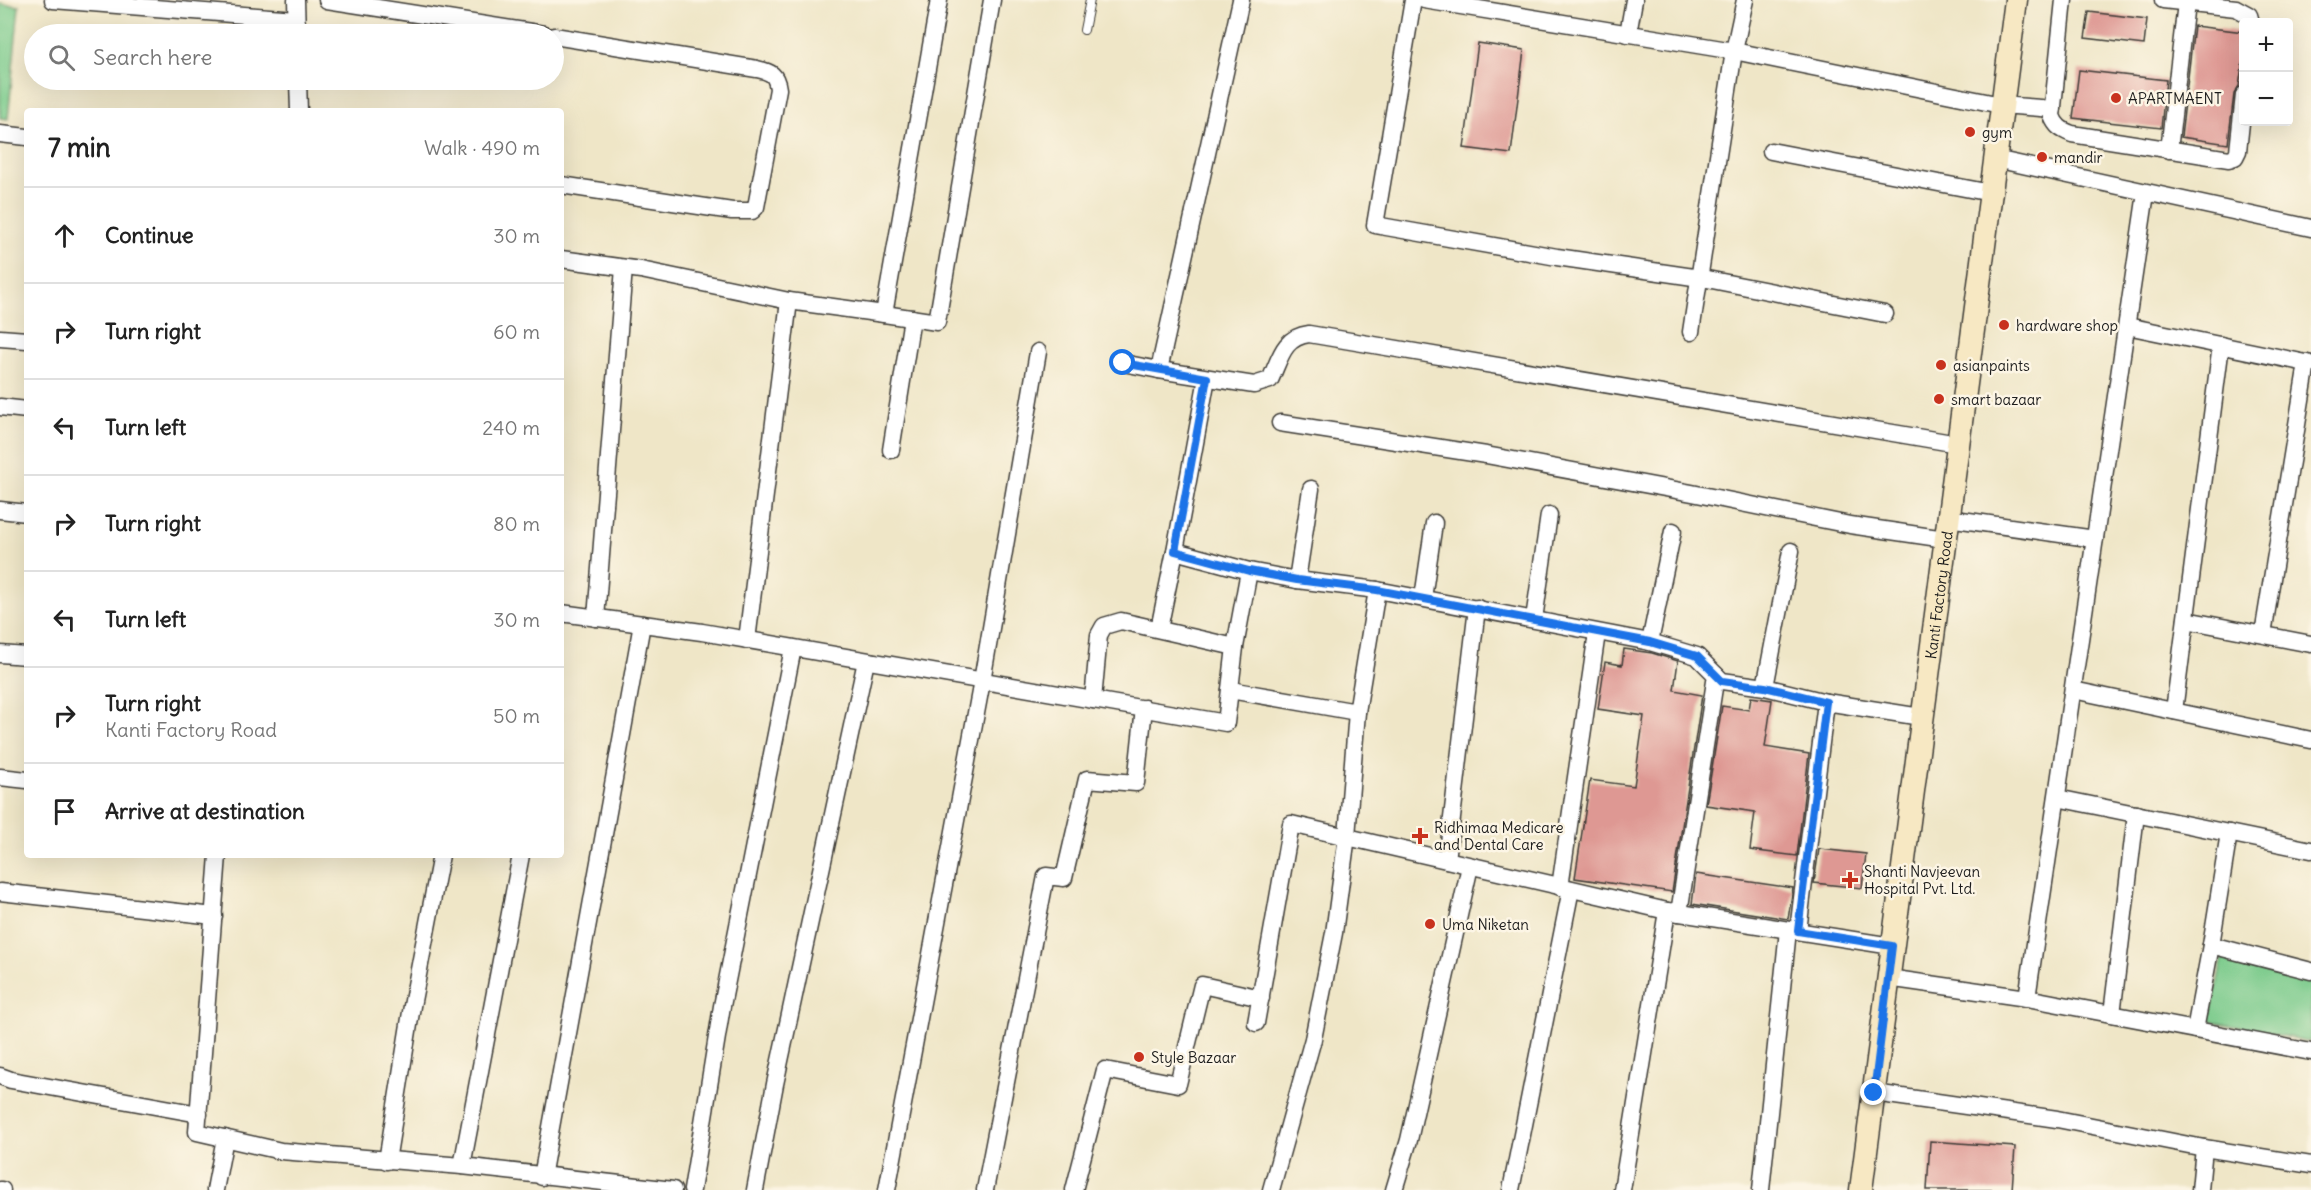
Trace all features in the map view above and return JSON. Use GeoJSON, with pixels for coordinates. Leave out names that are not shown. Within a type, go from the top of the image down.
{"type":"FeatureCollection","features":[{"type":"Feature","properties":{"kind":"street"},"geometry":{"type":"LineString","coordinates":[[53,0],[270,24]]}},
{"type":"Feature","properties":{"kind":"street"},"geometry":{"type":"LineString","coordinates":[[296,0],[297,24]]}},
{"type":"Feature","properties":{"kind":"street"},"geometry":{"type":"LineString","coordinates":[[327,0],[480,24]]}},
{"type":"Feature","properties":{"kind":"street"},"geometry":{"type":"LineString","coordinates":[[884,314],[939,0]]}},
{"type":"Feature","properties":{"kind":"street"},"geometry":{"type":"LineString","coordinates":[[564,259],[624,268],[789,302],[937,322],[992,0]]}},
{"type":"Feature","properties":{"kind":"street"},"geometry":{"type":"LineString","coordinates":[[1159,370],[1241,0]]}},
{"type":"Feature","properties":{"kind":"street"},"geometry":{"type":"LineString","coordinates":[[1413,0],[1375,225],[1557,257],[1698,278],[1886,314]]}},
{"type":"Feature","properties":{"kind":"street"},"geometry":{"type":"LineString","coordinates":[[1424,0],[1522,8],[1628,34],[1734,51],[2001,105],[2053,109]]}},
{"type":"Feature","properties":{"kind":"street"},"geometry":{"type":"LineString","coordinates":[[1628,34],[1634,0]]}},
{"type":"Feature","properties":{"kind":"street"},"geometry":{"type":"LineString","coordinates":[[1691,332],[1734,51],[1746,0]]}},
{"type":"Feature","properties":{"kind":"street","name":"Kanti Factory Road"},"geometry":{"type":"LineString","coordinates":[[1861,1190],[2016,0]]}},
{"type":"Feature","properties":{"kind":"street"},"geometry":{"type":"LineString","coordinates":[[2064,0],[2052,116],[2062,130],[2072,134],[2221,159],[2235,157],[2238,151],[2241,126]]}},
{"type":"Feature","properties":{"kind":"street"},"geometry":{"type":"LineString","coordinates":[[2163,0],[2236,8],[2249,15],[2250,18]]}},
{"type":"Feature","properties":{"kind":"street"},"geometry":{"type":"LineString","coordinates":[[2169,150],[2186,3]]}},
{"type":"Feature","properties":{"kind":"street"},"geometry":{"type":"LineString","coordinates":[[564,38],[757,69],[771,73],[777,78],[756,207],[752,211],[732,211],[564,185]]}},
{"type":"Feature","properties":{"kind":"street"},"geometry":{"type":"LineString","coordinates":[[298,90],[299,108]]}},
{"type":"Feature","properties":{"kind":"street"},"geometry":{"type":"LineString","coordinates":[[0,134],[24,137]]}},
{"type":"Feature","properties":{"kind":"street"},"geometry":{"type":"LineString","coordinates":[[1771,151],[1991,193]]}},
{"type":"Feature","properties":{"kind":"street"},"geometry":{"type":"LineString","coordinates":[[1995,159],[2311,228]]}},
{"type":"Feature","properties":{"kind":"street"},"geometry":{"type":"LineString","coordinates":[[2027,998],[2146,193]]}},
{"type":"Feature","properties":{"kind":"street"},"geometry":{"type":"LineString","coordinates":[[596,618],[624,268]]}},
{"type":"Feature","properties":{"kind":"street"},"geometry":{"type":"LineString","coordinates":[[747,640],[789,302]]}},
{"type":"Feature","properties":{"kind":"street"},"geometry":{"type":"LineString","coordinates":[[891,450],[912,318]]}},
{"type":"Feature","properties":{"kind":"street"},"geometry":{"type":"LineString","coordinates":[[2127,326],[2309,364],[2263,634]]}},
{"type":"Feature","properties":{"kind":"street"},"geometry":{"type":"LineString","coordinates":[[1123,363],[1254,385],[1270,380],[1286,345],[1296,335],[1309,334],[1958,444]]}},
{"type":"Feature","properties":{"kind":"street"},"geometry":{"type":"LineString","coordinates":[[0,338],[24,340]]}},
{"type":"Feature","properties":{"kind":"street"},"geometry":{"type":"LineString","coordinates":[[2174,711],[2221,345]]}},
{"type":"Feature","properties":{"kind":"street"},"geometry":{"type":"LineString","coordinates":[[887,1190],[982,681],[1038,352]]}},
{"type":"Feature","properties":{"kind":"street"},"geometry":{"type":"LineString","coordinates":[[1159,629],[1207,378]]}},
{"type":"Feature","properties":{"kind":"street"},"geometry":{"type":"LineString","coordinates":[[0,407],[24,410]]}},
{"type":"Feature","properties":{"kind":"street"},"geometry":{"type":"LineString","coordinates":[[1280,423],[1486,455],[1850,525],[2095,539]]}},
{"type":"Feature","properties":{"kind":"street"},"geometry":{"type":"LineString","coordinates":[[1297,580],[1311,489]]}},
{"type":"Feature","properties":{"kind":"street"},"geometry":{"type":"LineString","coordinates":[[0,510],[24,513]]}},
{"type":"Feature","properties":{"kind":"street"},"geometry":{"type":"LineString","coordinates":[[1534,619],[1549,515]]}},
{"type":"Feature","properties":{"kind":"street"},"geometry":{"type":"LineString","coordinates":[[1423,598],[1434,523]]}},
{"type":"Feature","properties":{"kind":"street"},"geometry":{"type":"LineString","coordinates":[[1650,642],[1673,531]]}},
{"type":"Feature","properties":{"kind":"street"},"geometry":{"type":"LineString","coordinates":[[1175,551],[1249,571],[1423,598],[1650,642],[1697,656],[1722,681],[1765,687],[1826,702],[1922,717]]}},
{"type":"Feature","properties":{"kind":"street"},"geometry":{"type":"LineString","coordinates":[[1765,687],[1791,551]]}},
{"type":"Feature","properties":{"kind":"street"},"geometry":{"type":"LineString","coordinates":[[564,613],[747,640],[1226,723],[1235,647],[1249,571]]}},
{"type":"Feature","properties":{"kind":"street"},"geometry":{"type":"LineString","coordinates":[[1271,1190],[1313,1039],[1334,933],[1347,836],[1357,712],[1377,590]]}},
{"type":"Feature","properties":{"kind":"street"},"geometry":{"type":"LineString","coordinates":[[1447,860],[1477,608]]}},
{"type":"Feature","properties":{"kind":"street"},"geometry":{"type":"LineString","coordinates":[[2186,620],[2311,644]]}},
{"type":"Feature","properties":{"kind":"street"},"geometry":{"type":"LineString","coordinates":[[1093,700],[1099,635],[1104,626],[1121,621],[1235,647]]}},
{"type":"Feature","properties":{"kind":"street"},"geometry":{"type":"LineString","coordinates":[[542,1177],[642,624]]}},
{"type":"Feature","properties":{"kind":"street"},"geometry":{"type":"LineString","coordinates":[[1512,1190],[1566,888],[1597,633]]}},
{"type":"Feature","properties":{"kind":"street"},"geometry":{"type":"LineString","coordinates":[[692,1190],[722,1006],[793,648]]}},
{"type":"Feature","properties":{"kind":"street"},"geometry":{"type":"LineString","coordinates":[[0,654],[24,656]]}},
{"type":"Feature","properties":{"kind":"street"},"geometry":{"type":"LineString","coordinates":[[754,1190],[866,661]]}},
{"type":"Feature","properties":{"kind":"street"},"geometry":{"type":"LineString","coordinates":[[1622,1190],[1716,675]]}},
{"type":"Feature","properties":{"kind":"street"},"geometry":{"type":"LineString","coordinates":[[1230,690],[1357,712]]}},
{"type":"Feature","properties":{"kind":"street"},"geometry":{"type":"LineString","coordinates":[[2073,690],[2311,740]]}},
{"type":"Feature","properties":{"kind":"street"},"geometry":{"type":"LineString","coordinates":[[1761,1190],[1793,930],[1826,702]]}},
{"type":"Feature","properties":{"kind":"street"},"geometry":{"type":"LineString","coordinates":[[985,1190],[1046,876],[1064,878],[1087,779],[1136,783],[1144,708]]}},
{"type":"Feature","properties":{"kind":"street"},"geometry":{"type":"LineString","coordinates":[[0,777],[24,780]]}},
{"type":"Feature","properties":{"kind":"street"},"geometry":{"type":"LineString","coordinates":[[2057,798],[2311,850]]}},
{"type":"Feature","properties":{"kind":"street"},"geometry":{"type":"LineString","coordinates":[[2112,1014],[2136,814]]}},
{"type":"Feature","properties":{"kind":"street"},"geometry":{"type":"LineString","coordinates":[[1256,1023],[1291,824],[1673,912],[1892,946]]}},
{"type":"Feature","properties":{"kind":"street"},"geometry":{"type":"LineString","coordinates":[[2194,1030],[2211,945],[2229,833]]}},
{"type":"Feature","properties":{"kind":"street"},"geometry":{"type":"LineString","coordinates":[[218,858],[197,1132],[281,1151],[462,1166],[542,1177],[673,1190]]}},
{"type":"Feature","properties":{"kind":"street"},"geometry":{"type":"LineString","coordinates":[[387,1161],[412,1006],[440,858]]}},
{"type":"Feature","properties":{"kind":"street"},"geometry":{"type":"LineString","coordinates":[[462,1166],[520,858]]}},
{"type":"Feature","properties":{"kind":"street"},"geometry":{"type":"LineString","coordinates":[[1394,1190],[1409,1140],[1470,866]]}},
{"type":"Feature","properties":{"kind":"street"},"geometry":{"type":"LineString","coordinates":[[0,892],[214,916]]}},
{"type":"Feature","properties":{"kind":"street"},"geometry":{"type":"LineString","coordinates":[[2211,945],[2311,971]]}},
{"type":"Feature","properties":{"kind":"street"},"geometry":{"type":"LineString","coordinates":[[1888,978],[2027,998],[2311,1052]]}},
{"type":"Feature","properties":{"kind":"street"},"geometry":{"type":"LineString","coordinates":[[1074,1190],[1105,1071],[1178,1084],[1202,985],[1261,998]]}},
{"type":"Feature","properties":{"kind":"street"},"geometry":{"type":"LineString","coordinates":[[0,1076],[11,1080],[199,1114]]}},
{"type":"Feature","properties":{"kind":"street"},"geometry":{"type":"LineString","coordinates":[[1874,1093],[2057,1119],[2311,1166]]}},
{"type":"Feature","properties":{"kind":"street"},"geometry":{"type":"LineString","coordinates":[[215,1190],[225,1138]]}},
{"type":"Feature","properties":{"kind":"street"},"geometry":{"type":"LineString","coordinates":[[2200,1190],[2204,1148]]}},
{"type":"Feature","properties":{"kind":"lane"},"geometry":{"type":"LineString","coordinates":[[1084,30],[1090,0]]}},
{"type":"Feature","properties":{"kind":"green space"},"geometry":{"type":"Polygon","coordinates":[[[0,4],[19,6],[8,119],[0,118],[0,4]]]}},
{"type":"Feature","properties":{"kind":"green space"},"geometry":{"type":"Polygon","coordinates":[[[2223,957],[2311,975],[2311,1042],[2209,1021],[2223,957]]]}},
{"type":"Feature","properties":{"kind":"building"},"geometry":{"type":"Polygon","coordinates":[[[2089,12],[2147,19],[2144,45],[2085,38],[2089,12]]]}},
{"type":"Feature","properties":{"kind":"building"},"geometry":{"type":"Polygon","coordinates":[[[2194,26],[2239,31],[2239,86],[2234,94],[2228,144],[2181,137],[2194,26]]]}},
{"type":"Feature","properties":{"kind":"building"},"geometry":{"type":"Polygon","coordinates":[[[1478,43],[1524,50],[1511,154],[1464,148],[1478,43]]]}},
{"type":"Feature","properties":{"kind":"building","name":"APARTMAENT"},"geometry":{"type":"Polygon","coordinates":[[[2079,70],[2166,80],[2161,128],[2073,118],[2079,70]]]}},
{"type":"Feature","properties":{"kind":"building"},"geometry":{"type":"Polygon","coordinates":[[[1624,649],[1652,653],[1678,661],[1674,690],[1702,695],[1672,892],[1575,878],[1590,780],[1634,786],[1644,716],[1598,709],[1605,662],[1622,665],[1624,649]]]}},
{"type":"Feature","properties":{"kind":"building"},"geometry":{"type":"Polygon","coordinates":[[[1751,697],[1772,700],[1765,747],[1809,754],[1797,856],[1750,850],[1755,812],[1706,805],[1722,706],[1749,710],[1751,697]]]}},
{"type":"Feature","properties":{"kind":"building"},"geometry":{"type":"Polygon","coordinates":[[[1819,849],[1866,854],[1862,888],[1814,883],[1819,849]]]}},
{"type":"Feature","properties":{"kind":"building"},"geometry":{"type":"Polygon","coordinates":[[[1696,874],[1793,888],[1788,919],[1692,904],[1696,874]]]}},
{"type":"Feature","properties":{"kind":"building"},"geometry":{"type":"Polygon","coordinates":[[[1930,1141],[2015,1147],[2012,1190],[1927,1190],[1930,1141]]]}},
{"type":"Feature","properties":{"kind":"place","name":"APARTMAENT"},"geometry":{"type":"Point","coordinates":[2116,98]}},
{"type":"Feature","properties":{"kind":"place","name":"gym"},"geometry":{"type":"Point","coordinates":[1970,132]}},
{"type":"Feature","properties":{"kind":"place","name":"mandir"},"geometry":{"type":"Point","coordinates":[2042,157]}},
{"type":"Feature","properties":{"kind":"place","name":"hardware shop"},"geometry":{"type":"Point","coordinates":[2004,325]}},
{"type":"Feature","properties":{"kind":"place","name":"asianpaints"},"geometry":{"type":"Point","coordinates":[1941,365]}},
{"type":"Feature","properties":{"kind":"place","name":"smart bazaar"},"geometry":{"type":"Point","coordinates":[1939,399]}},
{"type":"Feature","properties":{"kind":"place","name":"Ridhimaa Medicare and Dental Care"},"geometry":{"type":"Point","coordinates":[1420,836]}},
{"type":"Feature","properties":{"kind":"place","name":"Shanti Navjeevan Hospital Pvt. Ltd."},"geometry":{"type":"Point","coordinates":[1850,880]}},
{"type":"Feature","properties":{"kind":"place","name":"Uma Niketan"},"geometry":{"type":"Point","coordinates":[1430,924]}},
{"type":"Feature","properties":{"kind":"place","name":"Style Bazaar"},"geometry":{"type":"Point","coordinates":[1139,1057]}},
{"type":"Feature","properties":{"kind":"route"},"geometry":{"type":"LineString","coordinates":[[1123,363],[1207,378],[1175,551],[1249,571],[1297,580],[1377,590],[1650,642],[1697,656],[1722,681],[1765,687],[1826,702],[1798,931],[1892,946],[1874,1093]]}}]}
